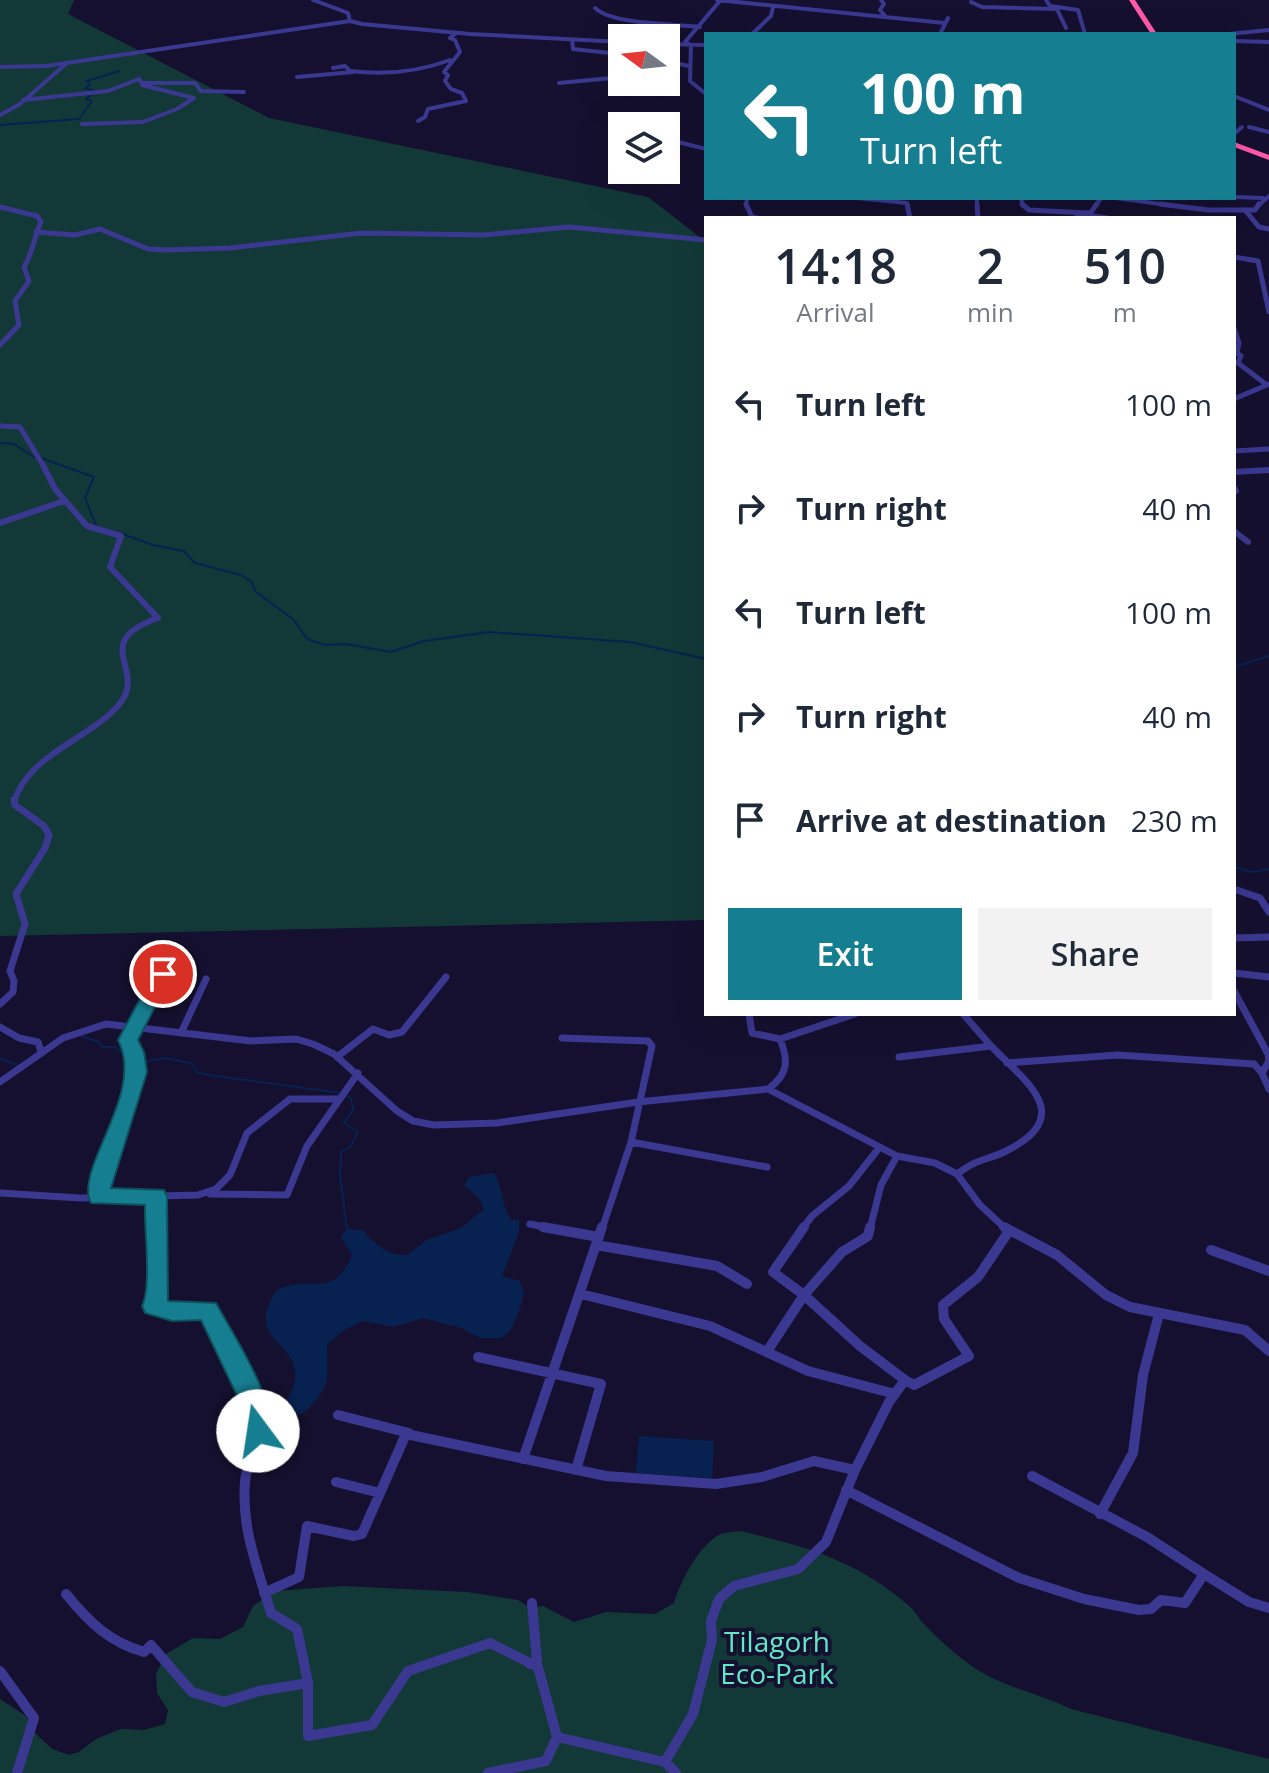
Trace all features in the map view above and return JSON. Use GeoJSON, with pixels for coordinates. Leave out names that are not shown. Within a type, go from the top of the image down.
{"type":"FeatureCollection","features":[{"type":"Feature","properties":{"kind":"highway"},"geometry":{"type":"LineString","coordinates":[[1132,0],[1153,32]]}},
{"type":"Feature","properties":{"kind":"highway"},"geometry":{"type":"LineString","coordinates":[[1236,145],[1269,158]]}},
{"type":"Feature","properties":{"kind":"street"},"geometry":{"type":"LineString","coordinates":[[313,0],[348,13],[350,21]]}},
{"type":"Feature","properties":{"kind":"street"},"geometry":{"type":"LineString","coordinates":[[756,32],[761,22],[771,16],[774,0]]}},
{"type":"Feature","properties":{"kind":"street"},"geometry":{"type":"LineString","coordinates":[[881,0],[884,4],[880,10],[886,17]]}},
{"type":"Feature","properties":{"kind":"street"},"geometry":{"type":"LineString","coordinates":[[1046,0],[1056,8],[1066,28]]}},
{"type":"Feature","properties":{"kind":"street"},"geometry":{"type":"LineString","coordinates":[[686,41],[718,1],[944,23]]}},
{"type":"Feature","properties":{"kind":"street"},"geometry":{"type":"LineString","coordinates":[[1002,1],[1004,8]]}},
{"type":"Feature","properties":{"kind":"street"},"geometry":{"type":"LineString","coordinates":[[971,2],[982,7],[1078,10],[1084,32]]}},
{"type":"Feature","properties":{"kind":"street"},"geometry":{"type":"LineString","coordinates":[[595,8],[624,22],[639,20],[700,27]]}},
{"type":"Feature","properties":{"kind":"street"},"geometry":{"type":"LineString","coordinates":[[941,32],[948,18]]}},
{"type":"Feature","properties":{"kind":"street"},"geometry":{"type":"LineString","coordinates":[[0,67],[67,62],[281,28],[350,21],[456,33],[608,41]]}},
{"type":"Feature","properties":{"kind":"street"},"geometry":{"type":"LineString","coordinates":[[1236,33],[1269,30]]}},
{"type":"Feature","properties":{"kind":"street"},"geometry":{"type":"LineString","coordinates":[[335,70],[381,73],[446,64],[459,49],[450,37],[456,33]]}},
{"type":"Feature","properties":{"kind":"street"},"geometry":{"type":"LineString","coordinates":[[572,40],[573,49],[608,52]]}},
{"type":"Feature","properties":{"kind":"street"},"geometry":{"type":"LineString","coordinates":[[686,41],[704,43]]}},
{"type":"Feature","properties":{"kind":"street"},"geometry":{"type":"LineString","coordinates":[[686,41],[691,45]]}},
{"type":"Feature","properties":{"kind":"street"},"geometry":{"type":"LineString","coordinates":[[1236,41],[1269,42]]}},
{"type":"Feature","properties":{"kind":"street"},"geometry":{"type":"LineString","coordinates":[[680,45],[704,43]]}},
{"type":"Feature","properties":{"kind":"street"},"geometry":{"type":"LineString","coordinates":[[691,45],[690,81],[704,92]]}},
{"type":"Feature","properties":{"kind":"street"},"geometry":{"type":"LineString","coordinates":[[0,115],[23,100],[67,62]]}},
{"type":"Feature","properties":{"kind":"street"},"geometry":{"type":"LineString","coordinates":[[680,62],[689,63]]}},
{"type":"Feature","properties":{"kind":"street"},"geometry":{"type":"LineString","coordinates":[[418,121],[425,117],[428,109],[466,101],[462,93],[451,89],[445,81],[448,75],[444,72],[446,64]]}},
{"type":"Feature","properties":{"kind":"street"},"geometry":{"type":"LineString","coordinates":[[297,77],[351,72]]}},
{"type":"Feature","properties":{"kind":"street"},"geometry":{"type":"LineString","coordinates":[[559,83],[608,78]]}},
{"type":"Feature","properties":{"kind":"street"},"geometry":{"type":"LineString","coordinates":[[23,100],[108,91],[139,79],[141,92]]}},
{"type":"Feature","properties":{"kind":"street"},"geometry":{"type":"LineString","coordinates":[[142,84],[195,83],[201,91],[244,92]]}},
{"type":"Feature","properties":{"kind":"street"},"geometry":{"type":"LineString","coordinates":[[82,124],[143,122],[177,109],[194,98],[183,92],[164,91],[142,84]]}},
{"type":"Feature","properties":{"kind":"street"},"geometry":{"type":"LineString","coordinates":[[1236,97],[1269,110]]}},
{"type":"Feature","properties":{"kind":"street"},"geometry":{"type":"LineString","coordinates":[[1236,132],[1242,127]]}},
{"type":"Feature","properties":{"kind":"street"},"geometry":{"type":"LineString","coordinates":[[1249,127],[1269,132]]}},
{"type":"Feature","properties":{"kind":"street"},"geometry":{"type":"LineString","coordinates":[[680,142],[704,148]]}},
{"type":"Feature","properties":{"kind":"street"},"geometry":{"type":"LineString","coordinates":[[1236,197],[1266,197]]}},
{"type":"Feature","properties":{"kind":"street"},"geometry":{"type":"LineString","coordinates":[[1141,200],[1218,211],[1257,210],[1258,203],[1266,197]]}},
{"type":"Feature","properties":{"kind":"street"},"geometry":{"type":"LineString","coordinates":[[877,200],[907,203],[910,216]]}},
{"type":"Feature","properties":{"kind":"street"},"geometry":{"type":"LineString","coordinates":[[1021,200],[1023,207],[1029,210],[1097,216]]}},
{"type":"Feature","properties":{"kind":"street"},"geometry":{"type":"LineString","coordinates":[[1080,216],[1099,200]]}},
{"type":"Feature","properties":{"kind":"street"},"geometry":{"type":"LineString","coordinates":[[0,207],[37,216],[41,222],[33,253],[24,267],[29,281],[15,297],[13,313],[19,325],[0,345]]}},
{"type":"Feature","properties":{"kind":"street"},"geometry":{"type":"LineString","coordinates":[[1194,208],[1194,216]]}},
{"type":"Feature","properties":{"kind":"street"},"geometry":{"type":"LineString","coordinates":[[1245,210],[1259,227],[1269,229]]}},
{"type":"Feature","properties":{"kind":"street"},"geometry":{"type":"LineString","coordinates":[[1218,211],[1222,216]]}},
{"type":"Feature","properties":{"kind":"street"},"geometry":{"type":"LineString","coordinates":[[36,232],[75,235],[100,229],[148,249],[165,250],[230,248],[382,232],[483,235],[569,227],[704,240]]}},
{"type":"Feature","properties":{"kind":"street"},"geometry":{"type":"LineString","coordinates":[[1236,257],[1258,261],[1269,312]]}},
{"type":"Feature","properties":{"kind":"street"},"geometry":{"type":"LineString","coordinates":[[1236,334],[1239,343],[1237,353],[1241,356],[1236,363],[1268,384]]}},
{"type":"Feature","properties":{"kind":"street"},"geometry":{"type":"LineString","coordinates":[[1236,398],[1268,384]]}},
{"type":"Feature","properties":{"kind":"street"},"geometry":{"type":"LineString","coordinates":[[0,426],[20,427],[61,503],[91,529],[121,536],[110,567],[158,618],[134,627],[126,637],[123,653],[130,687],[122,700],[79,739],[40,765],[14,799],[15,805],[44,826],[49,835],[16,894],[24,913],[23,935],[10,971],[14,981],[13,992],[0,1004]]}},
{"type":"Feature","properties":{"kind":"street"},"geometry":{"type":"LineString","coordinates":[[1236,451],[1269,449]]}},
{"type":"Feature","properties":{"kind":"street"},"geometry":{"type":"LineString","coordinates":[[1236,472],[1269,470]]}},
{"type":"Feature","properties":{"kind":"street"},"geometry":{"type":"LineString","coordinates":[[0,523],[61,503]]}},
{"type":"Feature","properties":{"kind":"street"},"geometry":{"type":"LineString","coordinates":[[1236,533],[1248,542]]}},
{"type":"Feature","properties":{"kind":"street"},"geometry":{"type":"LineString","coordinates":[[1236,890],[1260,898],[1269,912]]}},
{"type":"Feature","properties":{"kind":"street"},"geometry":{"type":"LineString","coordinates":[[1236,938],[1269,937]]}},
{"type":"Feature","properties":{"kind":"street"},"geometry":{"type":"LineString","coordinates":[[1236,973],[1269,977]]}},
{"type":"Feature","properties":{"kind":"street"},"geometry":{"type":"LineString","coordinates":[[99,1197],[104,1168],[122,1126],[137,1072],[134,1052],[128,1040],[163,974]]}},
{"type":"Feature","properties":{"kind":"street"},"geometry":{"type":"LineString","coordinates":[[337,1057],[373,1029],[389,1035],[402,1032],[446,977]]}},
{"type":"Feature","properties":{"kind":"street"},"geometry":{"type":"LineString","coordinates":[[181,1033],[206,979]]}},
{"type":"Feature","properties":{"kind":"street"},"geometry":{"type":"LineString","coordinates":[[1236,995],[1268,1054],[1269,1061],[1262,1073]]}},
{"type":"Feature","properties":{"kind":"street"},"geometry":{"type":"LineString","coordinates":[[749,1016],[752,1033],[780,1039],[849,1016]]}},
{"type":"Feature","properties":{"kind":"street"},"geometry":{"type":"LineString","coordinates":[[957,1174],[975,1160],[1004,1152],[1023,1141],[1040,1124],[1044,1109],[1040,1096],[965,1016]]}},
{"type":"Feature","properties":{"kind":"street"},"geometry":{"type":"LineString","coordinates":[[0,1082],[41,1052],[86,1027],[106,1024],[265,1041],[296,1039],[337,1057],[397,1111],[413,1121],[434,1125],[497,1123],[638,1102],[768,1089],[782,1080],[787,1070],[788,1058],[780,1039]]}},
{"type":"Feature","properties":{"kind":"street"},"geometry":{"type":"LineString","coordinates":[[0,1027],[19,1038],[38,1042],[41,1052]]}},
{"type":"Feature","properties":{"kind":"street"},"geometry":{"type":"LineString","coordinates":[[523,1459],[631,1142],[652,1042],[625,1038],[562,1038]]}},
{"type":"Feature","properties":{"kind":"street"},"geometry":{"type":"LineString","coordinates":[[899,1057],[991,1046]]}},
{"type":"Feature","properties":{"kind":"street"},"geometry":{"type":"LineString","coordinates":[[1007,1063],[1152,1055],[1254,1064],[1269,1089]]}},
{"type":"Feature","properties":{"kind":"street"},"geometry":{"type":"LineString","coordinates":[[1,1194],[99,1197],[287,1195],[302,1156],[340,1095],[358,1073]]}},
{"type":"Feature","properties":{"kind":"street"},"geometry":{"type":"LineString","coordinates":[[768,1089],[879,1148],[897,1156],[935,1163],[957,1174],[980,1205],[1009,1231],[1057,1255],[1106,1295],[1130,1307],[1245,1330],[1269,1351]]}},
{"type":"Feature","properties":{"kind":"street"},"geometry":{"type":"LineString","coordinates":[[208,1194],[230,1176],[243,1138],[290,1099],[340,1095]]}},
{"type":"Feature","properties":{"kind":"street"},"geometry":{"type":"LineString","coordinates":[[631,1142],[767,1167]]}},
{"type":"Feature","properties":{"kind":"street"},"geometry":{"type":"LineString","coordinates":[[879,1148],[849,1186],[812,1216],[781,1256],[773,1272],[905,1380],[914,1385],[969,1356],[944,1319],[943,1305],[978,1277],[1009,1231]]}},
{"type":"Feature","properties":{"kind":"street"},"geometry":{"type":"LineString","coordinates":[[768,1350],[804,1295],[842,1252],[868,1236],[881,1185],[897,1156]]}},
{"type":"Feature","properties":{"kind":"street"},"geometry":{"type":"LineString","coordinates":[[156,1196],[159,1297],[153,1306],[172,1311],[208,1310],[242,1375],[257,1412],[258,1431],[245,1479],[244,1523],[271,1613],[297,1629],[308,1683],[308,1736],[372,1725],[408,1671],[490,1643],[538,1667],[557,1737],[546,1761],[488,1773]]}},
{"type":"Feature","properties":{"kind":"street"},"geometry":{"type":"LineString","coordinates":[[530,1224],[717,1266],[747,1284]]}},
{"type":"Feature","properties":{"kind":"street"},"geometry":{"type":"LineString","coordinates":[[1211,1250],[1269,1271]]}},
{"type":"Feature","properties":{"kind":"street"},"geometry":{"type":"LineString","coordinates":[[581,1294],[688,1319],[768,1350],[808,1371],[895,1394]]}},
{"type":"Feature","properties":{"kind":"street"},"geometry":{"type":"LineString","coordinates":[[1100,1514],[1133,1453],[1143,1375],[1159,1314]]}},
{"type":"Feature","properties":{"kind":"street"},"geometry":{"type":"LineString","coordinates":[[478,1357],[601,1384],[576,1470]]}},
{"type":"Feature","properties":{"kind":"street"},"geometry":{"type":"LineString","coordinates":[[665,1762],[693,1714],[712,1640],[711,1621],[719,1599],[734,1586],[798,1569],[826,1542],[855,1470],[905,1380]]}},
{"type":"Feature","properties":{"kind":"street"},"geometry":{"type":"LineString","coordinates":[[338,1415],[606,1476],[716,1484],[762,1477],[814,1461],[855,1470]]}},
{"type":"Feature","properties":{"kind":"street"},"geometry":{"type":"LineString","coordinates":[[264,1593],[299,1577],[307,1526],[354,1536],[362,1534],[402,1440],[406,1434],[412,1434]]}},
{"type":"Feature","properties":{"kind":"street"},"geometry":{"type":"LineString","coordinates":[[1032,1476],[1147,1537],[1249,1602],[1269,1608]]}},
{"type":"Feature","properties":{"kind":"street"},"geometry":{"type":"LineString","coordinates":[[336,1482],[380,1493]]}},
{"type":"Feature","properties":{"kind":"street"},"geometry":{"type":"LineString","coordinates":[[846,1490],[987,1564],[1084,1599],[1139,1610],[1151,1609],[1161,1600],[1185,1603],[1204,1574]]}},
{"type":"Feature","properties":{"kind":"street"},"geometry":{"type":"LineString","coordinates":[[66,1594],[95,1631],[128,1648],[144,1652],[151,1645],[192,1692],[224,1702],[259,1691],[308,1683]]}},
{"type":"Feature","properties":{"kind":"street"},"geometry":{"type":"LineString","coordinates":[[530,1664],[537,1661],[532,1603]]}},
{"type":"Feature","properties":{"kind":"street"},"geometry":{"type":"LineString","coordinates":[[0,1671],[34,1718],[17,1773]]}},
{"type":"Feature","properties":{"kind":"street"},"geometry":{"type":"LineString","coordinates":[[557,1737],[665,1762],[676,1773]]}},
{"type":"Feature","properties":{"kind":"green space"},"geometry":{"type":"Polygon","coordinates":[[[0,0],[74,0],[68,14],[269,118],[648,197],[704,240],[704,920],[0,936],[0,0]]]}},
{"type":"Feature","properties":{"kind":"green space","name":"Tilagorh Eco-Park"},"geometry":{"type":"Polygon","coordinates":[[[741,1531],[829,1557],[869,1577],[910,1607],[927,1628],[956,1654],[990,1677],[1071,1709],[1269,1759],[1269,1773],[0,1773],[0,1699],[26,1716],[36,1734],[52,1749],[69,1755],[121,1729],[144,1730],[165,1724],[168,1710],[157,1693],[156,1674],[166,1654],[193,1638],[220,1639],[243,1627],[253,1606],[275,1591],[343,1586],[467,1592],[518,1600],[530,1608],[543,1606],[574,1622],[606,1612],[655,1614],[674,1603],[698,1554],[713,1539],[721,1534],[741,1531]]]}},
{"type":"Feature","properties":{"kind":"water"},"geometry":{"type":"Polygon","coordinates":[[[494,1173],[508,1215],[512,1220],[519,1219],[519,1232],[502,1276],[520,1281],[524,1294],[511,1330],[501,1338],[480,1338],[461,1328],[423,1318],[393,1327],[363,1321],[346,1329],[327,1344],[326,1383],[318,1397],[302,1414],[286,1414],[285,1404],[294,1384],[295,1367],[269,1332],[266,1321],[276,1291],[336,1278],[352,1255],[341,1237],[347,1229],[363,1230],[382,1248],[407,1255],[427,1240],[461,1228],[484,1209],[478,1197],[464,1186],[469,1177],[494,1173]]]}},
{"type":"Feature","properties":{"kind":"water"},"geometry":{"type":"Polygon","coordinates":[[[639,1436],[714,1441],[712,1478],[636,1473],[639,1436]]]}},
{"type":"Feature","properties":{"kind":"waterway"},"geometry":{"type":"LineString","coordinates":[[0,125],[79,119],[92,101],[86,99],[96,91],[85,88],[90,85],[87,81],[119,71]]}},
{"type":"Feature","properties":{"kind":"waterway"},"geometry":{"type":"LineString","coordinates":[[0,443],[14,444],[34,457]]}},
{"type":"Feature","properties":{"kind":"waterway"},"geometry":{"type":"LineString","coordinates":[[41,458],[94,477],[85,498],[96,525]]}},
{"type":"Feature","properties":{"kind":"waterway"},"geometry":{"type":"LineString","coordinates":[[117,532],[153,545],[184,551],[195,563],[241,575],[252,582],[255,591],[294,620],[307,639],[325,645],[346,644],[391,652],[424,641],[489,632],[630,642],[704,659]]}},
{"type":"Feature","properties":{"kind":"waterway"},"geometry":{"type":"LineString","coordinates":[[1236,666],[1269,656]]}},
{"type":"Feature","properties":{"kind":"waterway"},"geometry":{"type":"LineString","coordinates":[[1236,868],[1252,872],[1269,869]]}},
{"type":"Feature","properties":{"kind":"waterway"},"geometry":{"type":"LineString","coordinates":[[81,1036],[99,1042],[102,1047],[115,1047],[130,1059]]}},
{"type":"Feature","properties":{"kind":"waterway"},"geometry":{"type":"LineString","coordinates":[[139,1062],[166,1058],[193,1064],[197,1072],[209,1075],[341,1093]]}},
{"type":"Feature","properties":{"kind":"waterway"},"geometry":{"type":"LineString","coordinates":[[0,1059],[18,1065]]}},
{"type":"Feature","properties":{"kind":"waterway"},"geometry":{"type":"LineString","coordinates":[[347,1096],[351,1098],[353,1110],[344,1123],[358,1132],[351,1146],[341,1152],[340,1175],[347,1229]]}},
{"type":"Feature","properties":{"kind":"route"},"geometry":{"type":"LineString","coordinates":[[163,974],[128,1040],[134,1052],[137,1072],[122,1126],[104,1168],[99,1197],[156,1196],[159,1297],[153,1306],[172,1311],[208,1310],[223,1344],[242,1375],[257,1412],[258,1431]]}}]}
